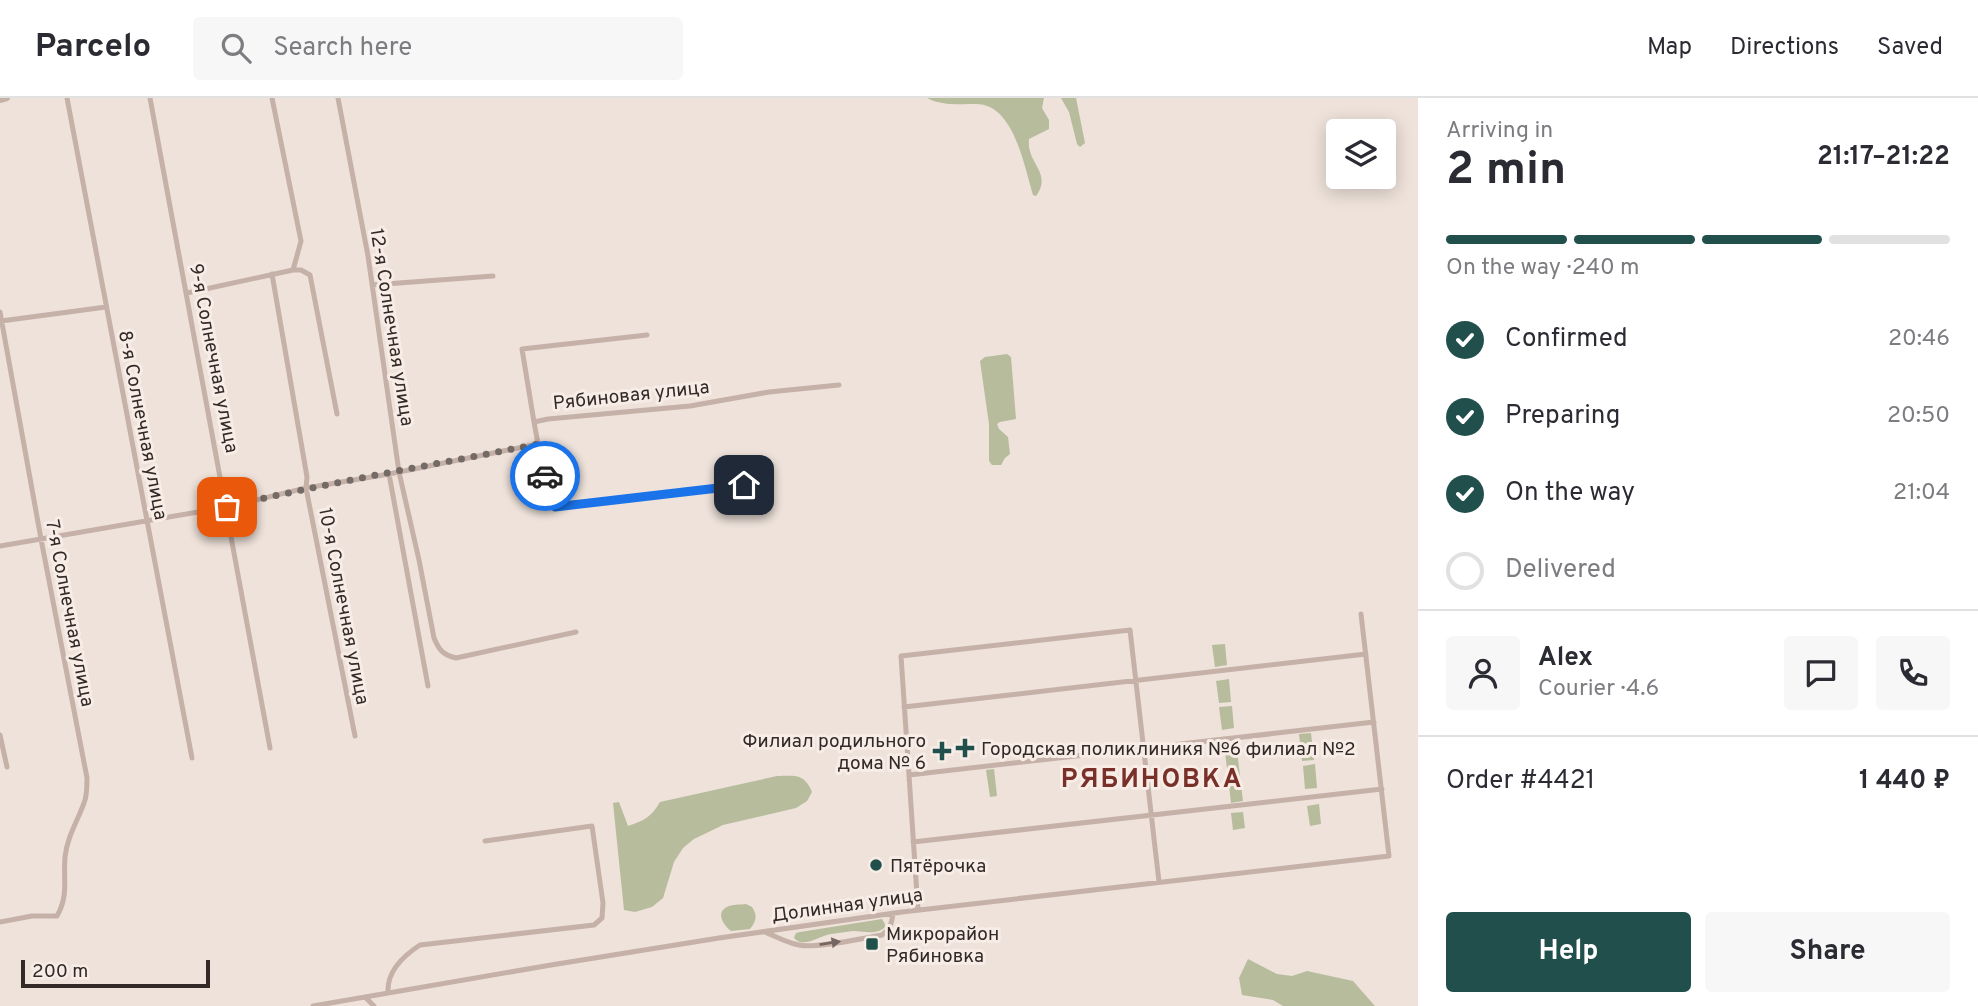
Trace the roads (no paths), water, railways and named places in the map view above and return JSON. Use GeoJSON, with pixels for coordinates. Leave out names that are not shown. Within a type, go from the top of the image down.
{"type":"FeatureCollection","features":[{"type":"Feature","properties":{"kind":"street"},"geometry":{"type":"LineString","coordinates":[[0,100],[7,98]]}},
{"type":"Feature","properties":{"kind":"street","name":"8-я Солнечная улица"},"geometry":{"type":"LineString","coordinates":[[67,98],[192,758]]}},
{"type":"Feature","properties":{"kind":"street","name":"9-я Солнечная улица"},"geometry":{"type":"LineString","coordinates":[[150,98],[270,748]]}},
{"type":"Feature","properties":{"kind":"street"},"geometry":{"type":"LineString","coordinates":[[272,98],[301,241],[293,270]]}},
{"type":"Feature","properties":{"kind":"street","name":"12-я Солнечная улица"},"geometry":{"type":"LineString","coordinates":[[338,98],[372,285],[399,472],[434,638],[446,656],[456,658],[576,632]]}},
{"type":"Feature","properties":{"kind":"street"},"geometry":{"type":"LineString","coordinates":[[187,293],[293,270],[302,270],[310,275],[337,414]]}},
{"type":"Feature","properties":{"kind":"street","name":"10-я Солнечная улица"},"geometry":{"type":"LineString","coordinates":[[272,274],[307,477],[306,488],[355,736]]}},
{"type":"Feature","properties":{"kind":"street"},"geometry":{"type":"LineString","coordinates":[[372,285],[493,276]]}},
{"type":"Feature","properties":{"kind":"street"},"geometry":{"type":"LineString","coordinates":[[1,321],[106,307]]}},
{"type":"Feature","properties":{"kind":"street","name":"7-я Солнечная улица"},"geometry":{"type":"LineString","coordinates":[[0,312],[87,778],[86,798],[73,825],[65,855],[65,897],[57,916],[32,916],[0,922]]}},
{"type":"Feature","properties":{"kind":"street"},"geometry":{"type":"LineString","coordinates":[[534,422],[522,349],[647,335]]}},
{"type":"Feature","properties":{"kind":"street","name":"Рябиновая улица"},"geometry":{"type":"LineString","coordinates":[[758,484],[555,507],[551,502],[534,422],[690,406],[769,392],[839,385]]}},
{"type":"Feature","properties":{"kind":"street"},"geometry":{"type":"LineString","coordinates":[[0,546],[227,507],[306,488],[538,444]]}},
{"type":"Feature","properties":{"kind":"street"},"geometry":{"type":"LineString","coordinates":[[388,474],[428,686]]}},
{"type":"Feature","properties":{"kind":"street"},"geometry":{"type":"LineString","coordinates":[[914,842],[1382,789],[1361,614]]}},
{"type":"Feature","properties":{"kind":"street"},"geometry":{"type":"LineString","coordinates":[[918,910],[901,656],[1129,630],[1159,882]]}},
{"type":"Feature","properties":{"kind":"street"},"geometry":{"type":"LineString","coordinates":[[904,707],[1366,654]]}},
{"type":"Feature","properties":{"kind":"street"},"geometry":{"type":"LineString","coordinates":[[909,775],[1374,722]]}},
{"type":"Feature","properties":{"kind":"street"},"geometry":{"type":"LineString","coordinates":[[0,735],[7,767]]}},
{"type":"Feature","properties":{"kind":"street","name":"Долинная улица"},"geometry":{"type":"LineString","coordinates":[[313,1006],[551,965],[893,913],[1389,856],[1382,789]]}},
{"type":"Feature","properties":{"kind":"street"},"geometry":{"type":"LineString","coordinates":[[388,992],[397,964],[420,946],[594,925],[602,918],[603,903],[592,826],[485,841]]}},
{"type":"Feature","properties":{"kind":"street"},"geometry":{"type":"LineString","coordinates":[[764,932],[805,946],[882,935],[888,931],[893,913]]}},
{"type":"Feature","properties":{"kind":"street"},"geometry":{"type":"LineString","coordinates":[[365,997],[374,1006]]}},
{"type":"Feature","properties":{"kind":"place","name":"Городская поликлиникя №6 филиал №2"},"geometry":{"type":"Point","coordinates":[965,748]}},
{"type":"Feature","properties":{"kind":"place","name":"Филиал родильного дома № 6"},"geometry":{"type":"Point","coordinates":[942,751]}},
{"type":"Feature","properties":{"kind":"place","name":"Пятёрочка"},"geometry":{"type":"Point","coordinates":[876,865]}},
{"type":"Feature","properties":{"kind":"place","name":"Микрорайон Рябиновка"},"geometry":{"type":"Point","coordinates":[872,944]}},
{"type":"Feature","properties":{"kind":"district","name":"РЯБИНОВКА"},"geometry":{"type":"Point","coordinates":[1152,778]}}]}
